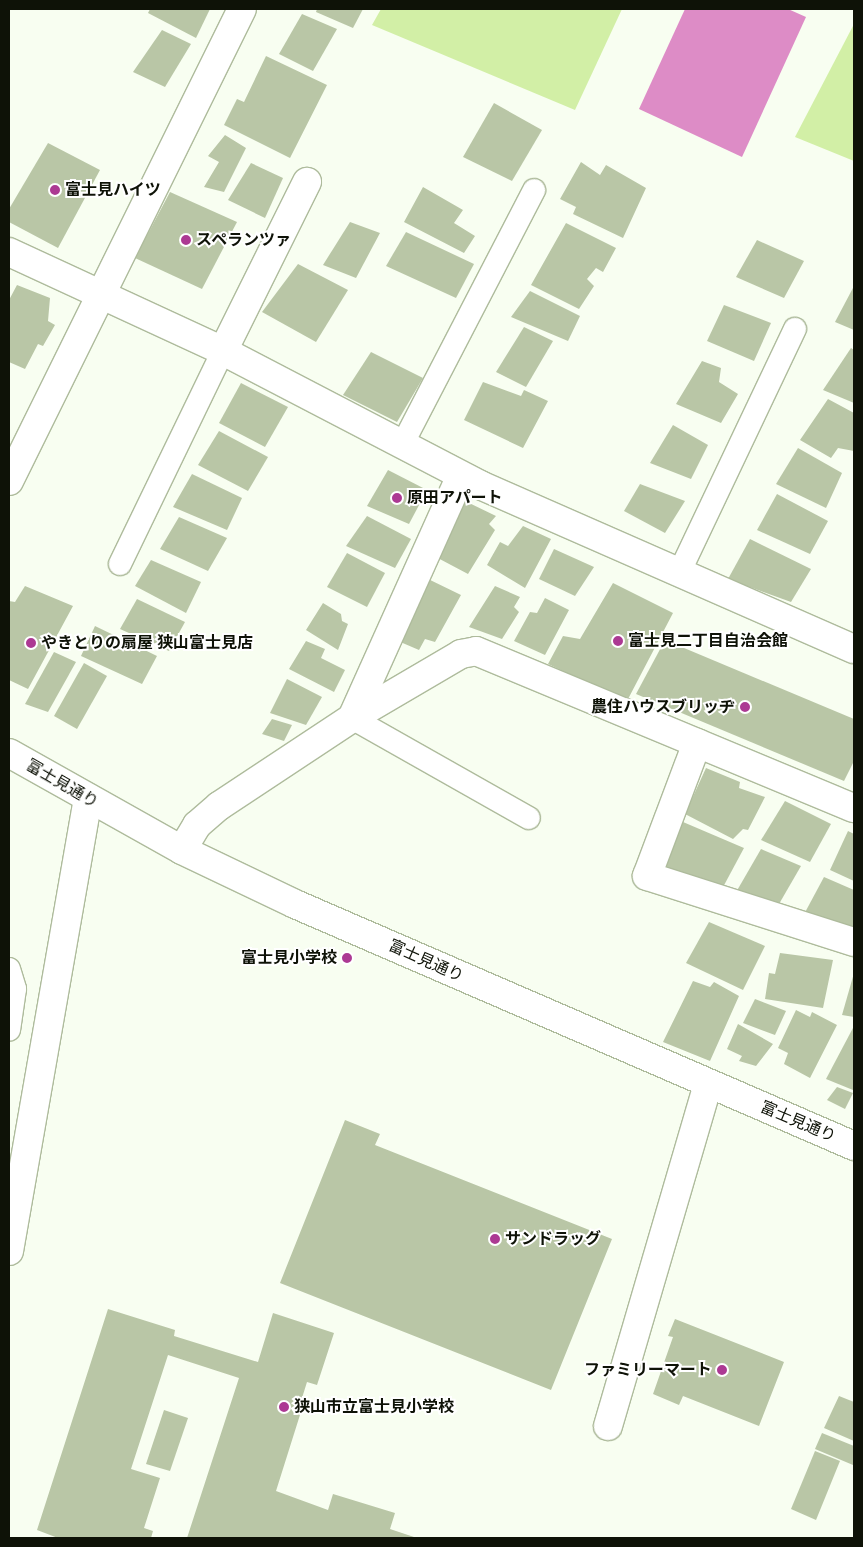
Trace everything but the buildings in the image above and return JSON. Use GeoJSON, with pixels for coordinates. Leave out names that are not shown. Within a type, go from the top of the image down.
{"type":"FeatureCollection","features":[{"type":"Feature","properties":{"kind":"street"},"geometry":{"type":"LineString","coordinates":[[9,481],[242,9]]}},
{"type":"Feature","properties":{"kind":"street"},"geometry":{"type":"LineString","coordinates":[[223,352],[307,182]]}},
{"type":"Feature","properties":{"kind":"street"},"geometry":{"type":"LineString","coordinates":[[9,252],[223,352],[461,476],[854,649]]}},
{"type":"Feature","properties":{"kind":"street"},"geometry":{"type":"LineString","coordinates":[[352,718],[461,476]]}},
{"type":"Feature","properties":{"kind":"street"},"geometry":{"type":"LineString","coordinates":[[182,850],[197,825],[219,806],[352,718],[461,654],[476,651],[854,808]]}},
{"type":"Feature","properties":{"kind":"street"},"geometry":{"type":"LineString","coordinates":[[697,743],[648,876],[854,942]]}},
{"type":"Feature","properties":{"kind":"street","name":"富士見通り"},"geometry":{"type":"LineString","coordinates":[[9,754],[182,850],[295,904],[708,1085],[854,1146]]}},
{"type":"Feature","properties":{"kind":"street"},"geometry":{"type":"LineString","coordinates":[[9,1251],[88,798]]}},
{"type":"Feature","properties":{"kind":"street"},"geometry":{"type":"LineString","coordinates":[[608,1426],[708,1085]]}},
{"type":"Feature","properties":{"kind":"lane"},"geometry":{"type":"LineString","coordinates":[[402,445],[534,190]]}},
{"type":"Feature","properties":{"kind":"lane"},"geometry":{"type":"LineString","coordinates":[[680,571],[796,329]]}},
{"type":"Feature","properties":{"kind":"lane"},"geometry":{"type":"LineString","coordinates":[[120,564],[223,352]]}},
{"type":"Feature","properties":{"kind":"lane"},"geometry":{"type":"LineString","coordinates":[[352,718],[530,818]]}},
{"type":"Feature","properties":{"kind":"lane"},"geometry":{"type":"LineString","coordinates":[[9,970],[15,989],[9,1030]]}},
{"type":"Feature","properties":{"kind":"green space"},"geometry":{"type":"Polygon","coordinates":[[[381,9],[622,9],[575,110],[372,25],[381,9]]]}},
{"type":"Feature","properties":{"kind":"green space"},"geometry":{"type":"Polygon","coordinates":[[[854,24],[854,161],[795,137],[854,24]]]}},
{"type":"Feature","properties":{"kind":"shaded area"},"geometry":{"type":"Polygon","coordinates":[[[685,9],[788,9],[806,17],[742,157],[639,109],[685,9]]]}},
{"type":"Feature","properties":{"kind":"place","name":"富士見ハイツ"},"geometry":{"type":"Point","coordinates":[55,190]}},
{"type":"Feature","properties":{"kind":"place","name":"スペランツァ"},"geometry":{"type":"Point","coordinates":[186,240]}},
{"type":"Feature","properties":{"kind":"place","name":"原田アパート"},"geometry":{"type":"Point","coordinates":[397,498]}},
{"type":"Feature","properties":{"kind":"place","name":"富士見二丁目自治会館"},"geometry":{"type":"Point","coordinates":[618,641]}},
{"type":"Feature","properties":{"kind":"place","name":"やきとりの扇屋 狭山富士見店"},"geometry":{"type":"Point","coordinates":[31,643]}},
{"type":"Feature","properties":{"kind":"place","name":"農住ハウスブリッヂ"},"geometry":{"type":"Point","coordinates":[745,707]}},
{"type":"Feature","properties":{"kind":"place","name":"富士見小学校"},"geometry":{"type":"Point","coordinates":[347,958]}},
{"type":"Feature","properties":{"kind":"place","name":"サンドラッグ"},"geometry":{"type":"Point","coordinates":[495,1239]}},
{"type":"Feature","properties":{"kind":"place","name":"ファミリーマート"},"geometry":{"type":"Point","coordinates":[722,1370]}},
{"type":"Feature","properties":{"kind":"place","name":"狭山市立富士見小学校"},"geometry":{"type":"Point","coordinates":[284,1407]}}]}
